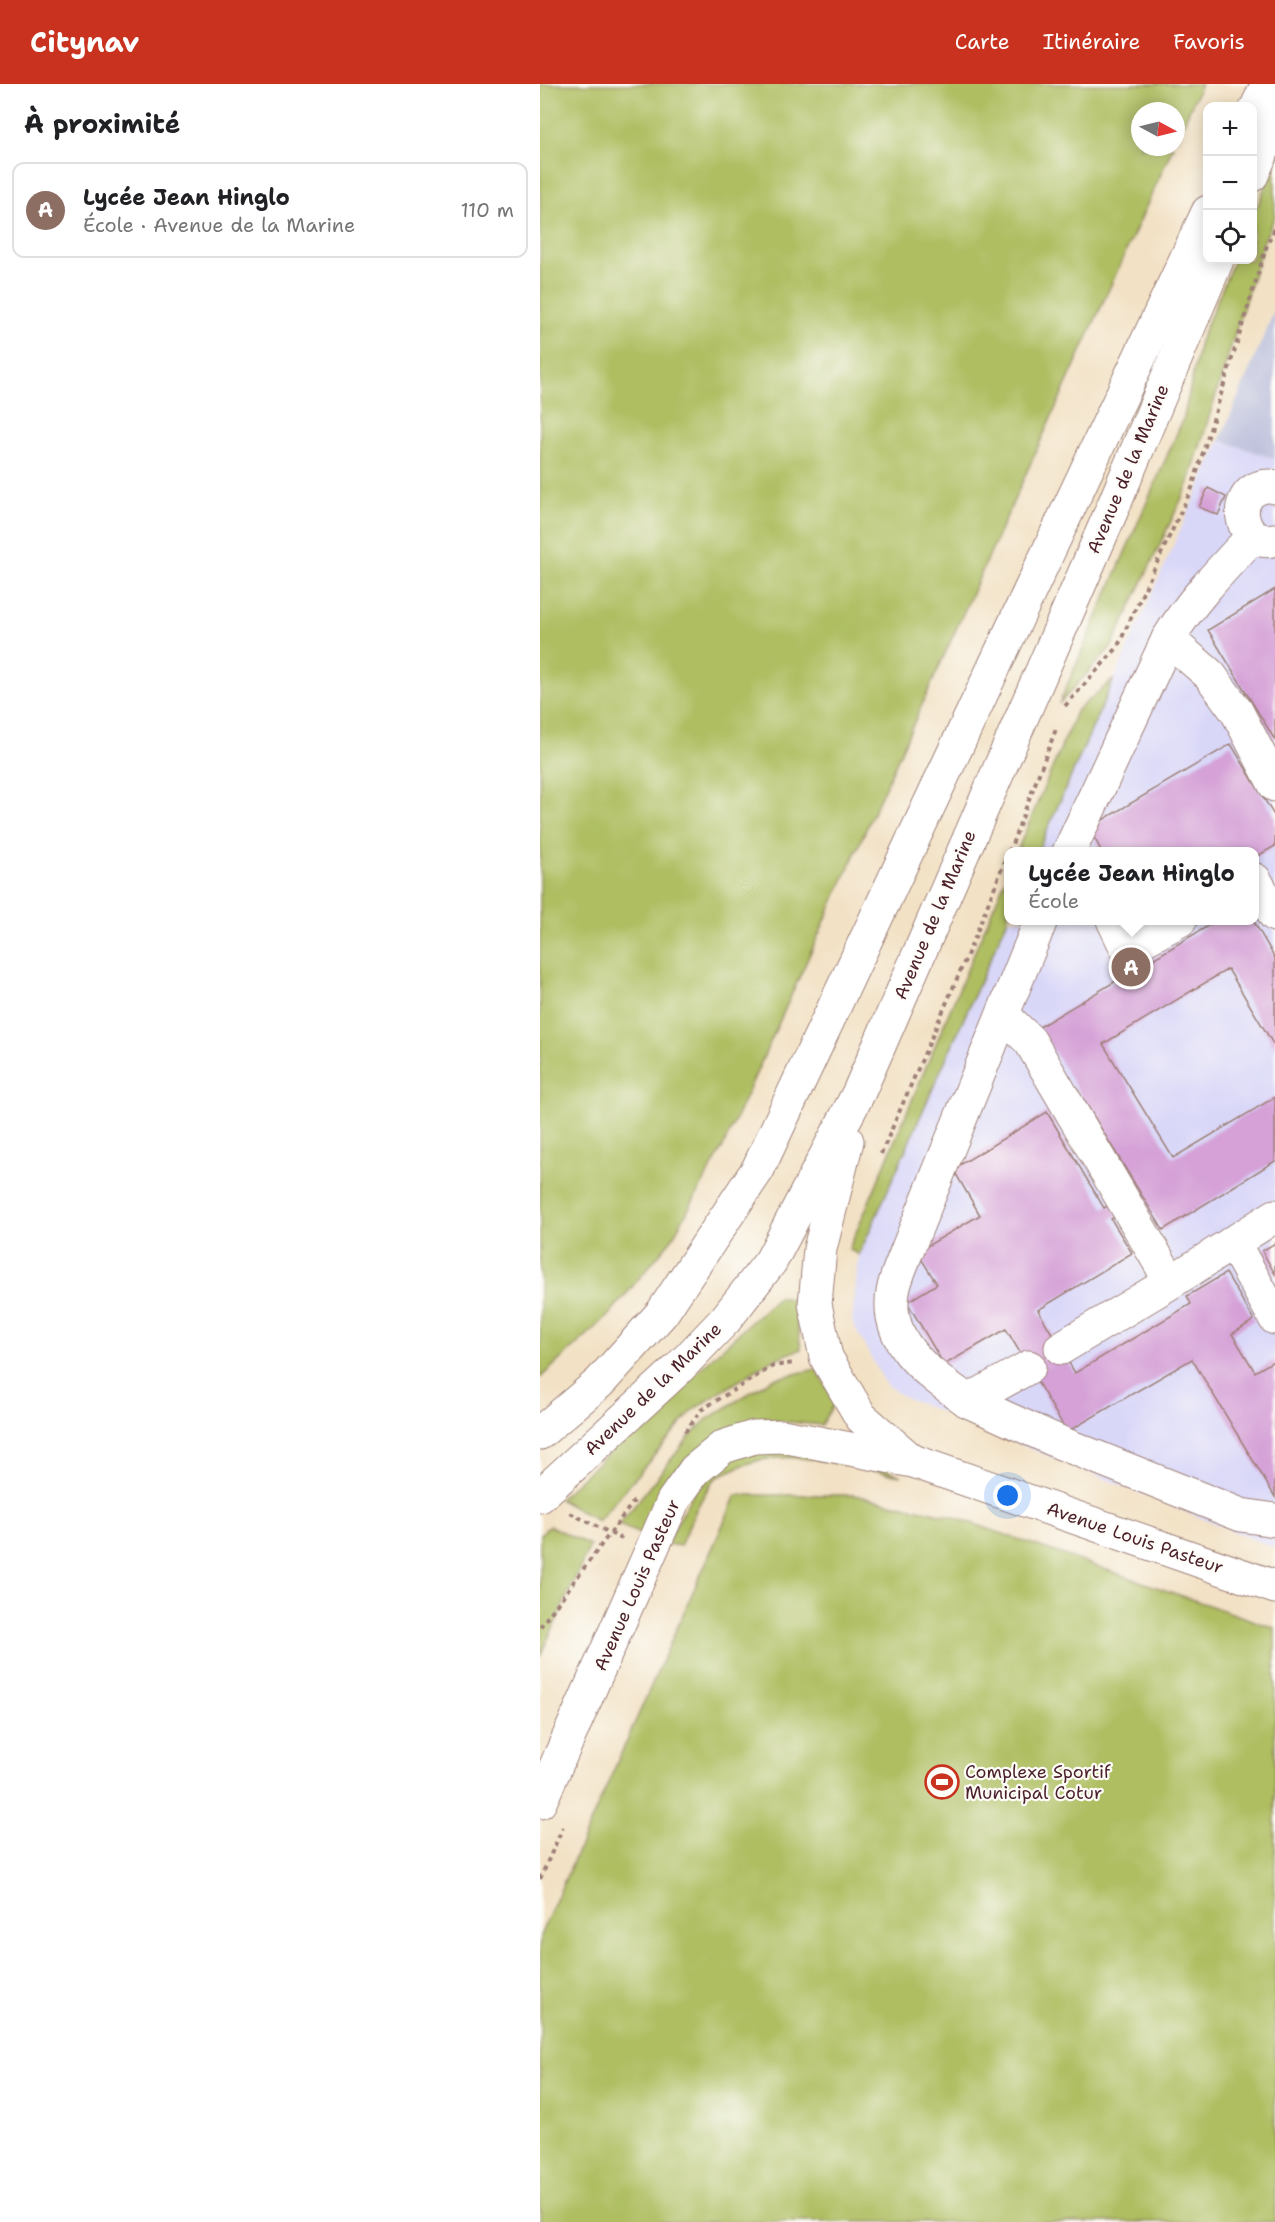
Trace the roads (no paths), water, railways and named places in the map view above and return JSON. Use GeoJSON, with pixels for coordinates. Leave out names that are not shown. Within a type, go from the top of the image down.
{"type":"FeatureCollection","features":[{"type":"Feature","properties":{"kind":"main road"},"geometry":{"type":"LineString","coordinates":[[1257,107],[1268,84]]}},
{"type":"Feature","properties":{"kind":"main road"},"geometry":{"type":"LineString","coordinates":[[1257,163],[1275,121]]}},
{"type":"Feature","properties":{"kind":"main road","name":"Avenue de la Marine"},"geometry":{"type":"LineString","coordinates":[[540,1433],[600,1382],[663,1313],[758,1169],[1203,223]]}},
{"type":"Feature","properties":{"kind":"main road","name":"Avenue de la Marine"},"geometry":{"type":"LineString","coordinates":[[540,1496],[677,1370],[725,1320],[771,1260],[859,1092],[1215,264]]}},
{"type":"Feature","properties":{"kind":"main road"},"geometry":{"type":"LineString","coordinates":[[1071,847],[1168,639],[1182,616],[1202,591],[1264,538],[1243,522],[1243,504],[1253,490],[1270,485],[1275,487]]}},
{"type":"Feature","properties":{"kind":"main road"},"geometry":{"type":"LineString","coordinates":[[1168,639],[1210,675],[1237,712],[1275,785]]}},
{"type":"Feature","properties":{"kind":"main road"},"geometry":{"type":"LineString","coordinates":[[1261,876],[1275,915]]}},
{"type":"Feature","properties":{"kind":"main road"},"geometry":{"type":"LineString","coordinates":[[1039,925],[908,1248],[893,1293],[892,1316],[902,1344],[929,1373],[968,1401],[1061,1443],[1241,1515],[1275,1520]]}},
{"type":"Feature","properties":{"kind":"main road"},"geometry":{"type":"LineString","coordinates":[[1115,925],[1127,949],[1172,925]]}},
{"type":"Feature","properties":{"kind":"main road"},"geometry":{"type":"LineString","coordinates":[[1003,1015],[1030,1041],[1171,1282]]}},
{"type":"Feature","properties":{"kind":"main road"},"geometry":{"type":"LineString","coordinates":[[859,1092],[820,1249],[815,1304],[826,1357],[861,1417],[913,1461]]}},
{"type":"Feature","properties":{"kind":"main road"},"geometry":{"type":"LineString","coordinates":[[1060,1348],[1171,1282],[1275,1216]]}},
{"type":"Feature","properties":{"kind":"main road"},"geometry":{"type":"LineString","coordinates":[[1233,1242],[1275,1318]]}},
{"type":"Feature","properties":{"kind":"main road"},"geometry":{"type":"LineString","coordinates":[[968,1401],[1029,1367]]}},
{"type":"Feature","properties":{"kind":"main road","name":"Avenue Louis Pasteur"},"geometry":{"type":"LineString","coordinates":[[540,1802],[673,1501],[695,1470],[723,1446],[754,1437],[782,1437],[913,1461],[1275,1587]]}},
{"type":"Feature","properties":{"kind":"place","name":"Lycée Jean Hinglo"},"geometry":{"type":"Point","coordinates":[1131,967]}},
{"type":"Feature","properties":{"kind":"place","name":"Complexe Sportif Municipal Cotur"},"geometry":{"type":"Point","coordinates":[942,1782]}}]}
